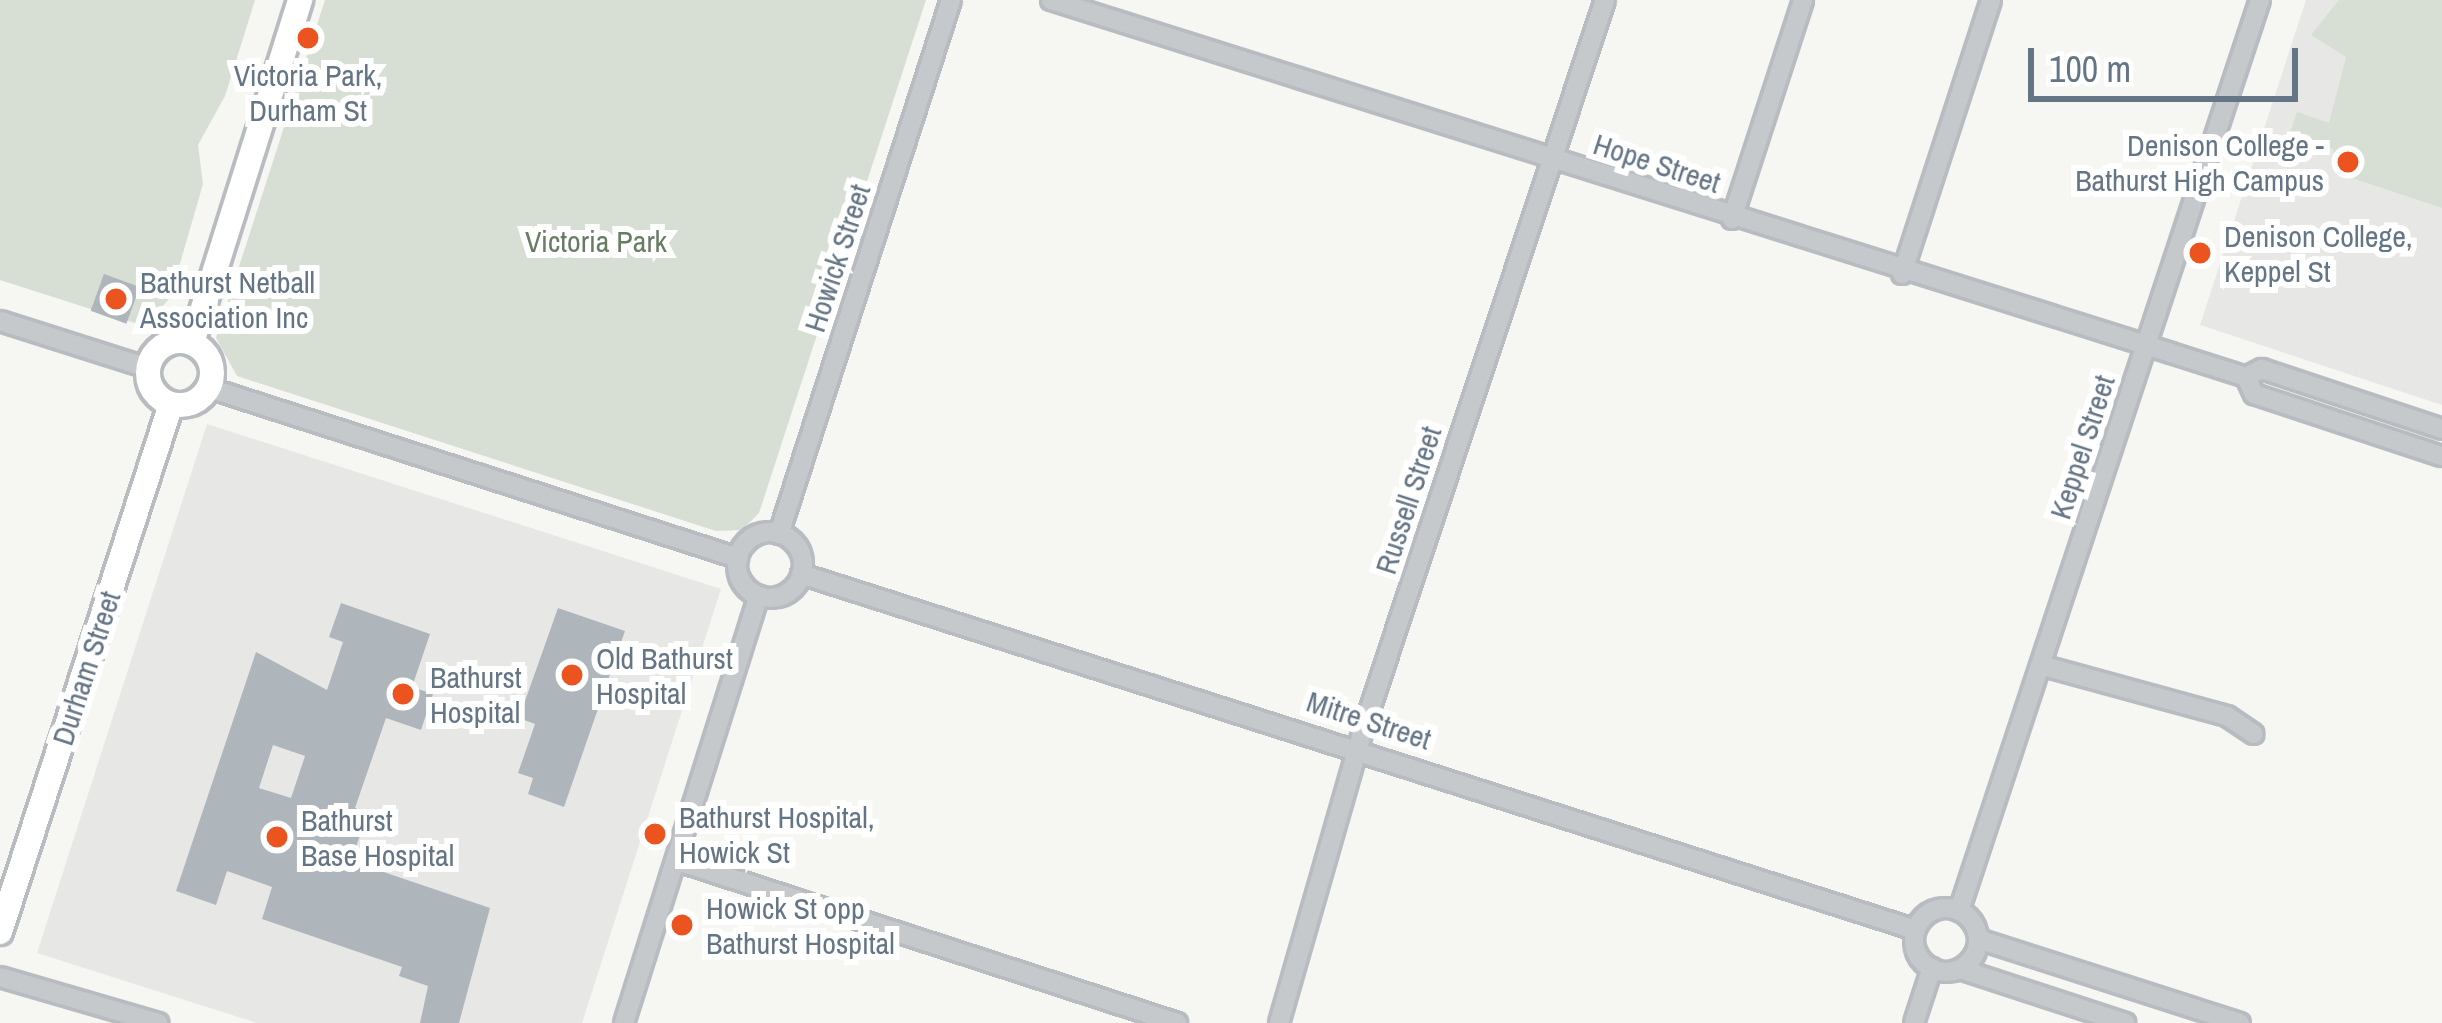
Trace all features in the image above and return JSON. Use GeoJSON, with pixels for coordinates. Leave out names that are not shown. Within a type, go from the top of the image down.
{"type":"FeatureCollection","features":[{"type":"Feature","properties":{"kind":"main road"},"geometry":{"type":"LineString","coordinates":[[192,343],[300,0]]}},
{"type":"Feature","properties":{"kind":"main road"},"geometry":{"type":"LineString","coordinates":[[192,343],[211,361],[209,388],[172,404],[156,394],[148,368],[164,345],[192,343]]}},
{"type":"Feature","properties":{"kind":"main road","name":"Durham Street"},"geometry":{"type":"LineString","coordinates":[[0,932],[172,404]]}},
{"type":"Feature","properties":{"kind":"street","name":"Howick Street"},"geometry":{"type":"LineString","coordinates":[[779,534],[952,0]]}},
{"type":"Feature","properties":{"kind":"street","name":"Hope Street"},"geometry":{"type":"LineString","coordinates":[[1051,0],[2145,349],[2246,377],[2262,369],[2442,429]]}},
{"type":"Feature","properties":{"kind":"street","name":"Russell Street"},"geometry":{"type":"LineString","coordinates":[[1279,1023],[1359,748],[1605,0]]}},
{"type":"Feature","properties":{"kind":"street"},"geometry":{"type":"LineString","coordinates":[[1732,219],[1804,0]]}},
{"type":"Feature","properties":{"kind":"street"},"geometry":{"type":"LineString","coordinates":[[1902,274],[1991,0]]}},
{"type":"Feature","properties":{"kind":"street","name":"Keppel Street"},"geometry":{"type":"LineString","coordinates":[[1959,911],[2044,667],[2260,0]]}},
{"type":"Feature","properties":{"kind":"street"},"geometry":{"type":"LineString","coordinates":[[0,321],[148,368]]}},
{"type":"Feature","properties":{"kind":"street","name":"Hope Street"},"geometry":{"type":"LineString","coordinates":[[2246,377],[2254,394],[2442,455]]}},
{"type":"Feature","properties":{"kind":"street"},"geometry":{"type":"LineString","coordinates":[[209,388],[737,558]]}},
{"type":"Feature","properties":{"kind":"street"},"geometry":{"type":"LineString","coordinates":[[779,534],[799,550],[801,574],[780,597],[758,596],[741,581],[737,558],[753,537],[779,534]]}},
{"type":"Feature","properties":{"kind":"street","name":"Mitre Street"},"geometry":{"type":"LineString","coordinates":[[801,574],[1359,748],[1916,930]]}},
{"type":"Feature","properties":{"kind":"street"},"geometry":{"type":"LineString","coordinates":[[624,1023],[758,596]]}},
{"type":"Feature","properties":{"kind":"street"},"geometry":{"type":"LineString","coordinates":[[2044,667],[2227,716],[2254,734]]}},
{"type":"Feature","properties":{"kind":"street"},"geometry":{"type":"LineString","coordinates":[[678,861],[1177,1023]]}},
{"type":"Feature","properties":{"kind":"street"},"geometry":{"type":"LineString","coordinates":[[2125,1023],[1960,969],[1932,968],[1916,948],[1916,930],[1933,911],[1959,911],[1978,939],[2240,1023]]}},
{"type":"Feature","properties":{"kind":"street"},"geometry":{"type":"LineString","coordinates":[[1960,969],[1978,939]]}},
{"type":"Feature","properties":{"kind":"street"},"geometry":{"type":"LineString","coordinates":[[1913,1023],[1932,968]]}},
{"type":"Feature","properties":{"kind":"street"},"geometry":{"type":"LineString","coordinates":[[0,977],[158,1023]]}},
{"type":"Feature","properties":{"kind":"shaded area","name":"Denison College - Bathurst High Campus"},"geometry":{"type":"Polygon","coordinates":[[[2306,0],[2442,0],[2442,405],[2200,325],[2306,0]]]}},
{"type":"Feature","properties":{"kind":"shaded area","name":"Bathurst Hospital"},"geometry":{"type":"Polygon","coordinates":[[[207,424],[721,589],[582,1023],[257,1023],[37,953],[207,424]]]}},
{"type":"Feature","properties":{"kind":"green space"},"geometry":{"type":"Polygon","coordinates":[[[0,0],[255,0],[225,96],[198,145],[203,184],[170,298],[144,326],[0,280],[0,0]]]}},
{"type":"Feature","properties":{"kind":"green space","name":"Victoria Park"},"geometry":{"type":"Polygon","coordinates":[[[325,0],[926,0],[759,513],[742,530],[716,531],[237,376],[216,338],[325,0]]]}},
{"type":"Feature","properties":{"kind":"green space"},"geometry":{"type":"Polygon","coordinates":[[[2339,0],[2442,0],[2442,208],[2337,173],[2333,149],[2290,133],[2297,112],[2329,123],[2346,57],[2311,35],[2339,0]]]}},
{"type":"Feature","properties":{"kind":"building","name":"Bathurst Netball Association Inc"},"geometry":{"type":"Polygon","coordinates":[[[104,274],[140,287],[126,324],[91,311],[104,274]]]}},
{"type":"Feature","properties":{"kind":"building","name":"Bathurst Base Hospital"},"geometry":{"type":"Polygon","coordinates":[[[341,603],[430,634],[412,687],[433,694],[421,730],[386,718],[355,808],[368,813],[351,861],[490,908],[459,1023],[420,1023],[428,986],[399,976],[402,967],[262,919],[272,887],[227,871],[216,905],[176,891],[256,652],[327,690],[343,642],[329,637],[341,603]],[[273,745],[259,788],[291,798],[305,756],[273,745]]]}},
{"type":"Feature","properties":{"kind":"building","name":"Old Bathurst Hospital"},"geometry":{"type":"Polygon","coordinates":[[[558,608],[625,631],[564,807],[528,794],[533,778],[518,773],[535,724],[519,718],[558,608]]]}},
{"type":"Feature","properties":{"kind":"place","name":"Victoria Park, Durham St"},"geometry":{"type":"Point","coordinates":[308,38]}},
{"type":"Feature","properties":{"kind":"place","name":"Denison College - Bathurst High Campus"},"geometry":{"type":"Point","coordinates":[2348,162]}},
{"type":"Feature","properties":{"kind":"place","name":"Denison College, Keppel St"},"geometry":{"type":"Point","coordinates":[2200,253]}},
{"type":"Feature","properties":{"kind":"place","name":"Bathurst Netball Association Inc"},"geometry":{"type":"Point","coordinates":[116,299]}},
{"type":"Feature","properties":{"kind":"place","name":"Old Bathurst Hospital"},"geometry":{"type":"Point","coordinates":[572,675]}},
{"type":"Feature","properties":{"kind":"place","name":"Bathurst Hospital"},"geometry":{"type":"Point","coordinates":[403,694]}},
{"type":"Feature","properties":{"kind":"place","name":"Bathurst Hospital, Howick St"},"geometry":{"type":"Point","coordinates":[655,834]}},
{"type":"Feature","properties":{"kind":"place","name":"Bathurst Base Hospital"},"geometry":{"type":"Point","coordinates":[277,837]}},
{"type":"Feature","properties":{"kind":"place","name":"Howick St opp Bathurst Hospital"},"geometry":{"type":"Point","coordinates":[682,925]}}]}
